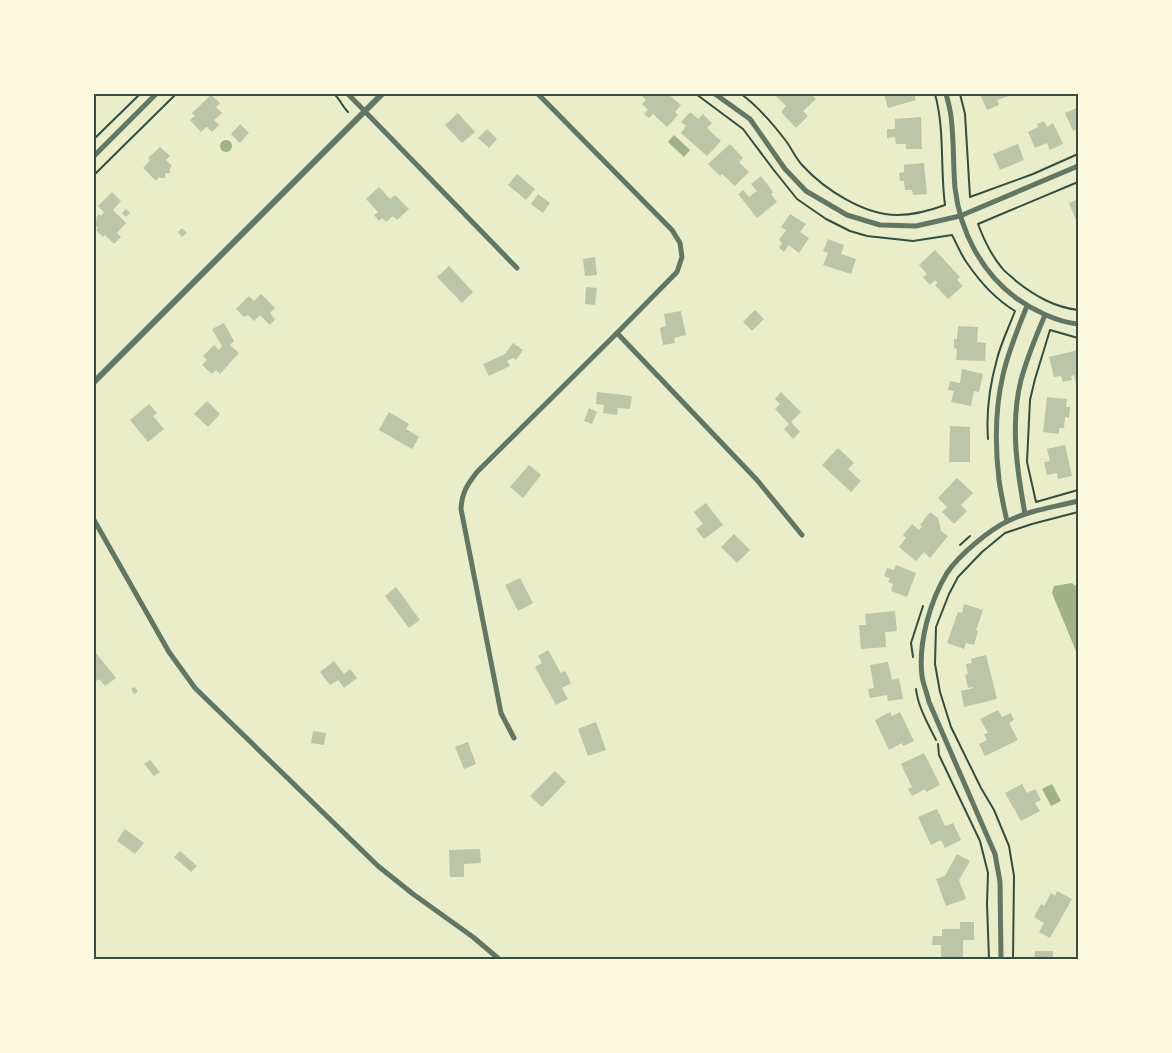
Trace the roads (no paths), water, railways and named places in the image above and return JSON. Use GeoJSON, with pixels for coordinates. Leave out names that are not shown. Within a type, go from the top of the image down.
{"type":"FeatureCollection","features":[{"type":"Feature","properties":{"kind":"street"},"geometry":{"type":"LineString","coordinates":[[94,156],[156,94]]}},
{"type":"Feature","properties":{"kind":"street"},"geometry":{"type":"LineString","coordinates":[[348,94],[517,268]]}},
{"type":"Feature","properties":{"kind":"street"},"geometry":{"type":"LineString","coordinates":[[94,382],[382,94]]}},
{"type":"Feature","properties":{"kind":"street"},"geometry":{"type":"LineString","coordinates":[[514,738],[501,713],[461,509],[462,497],[467,485],[477,472],[677,272],[682,257],[680,243],[672,230],[538,94]]}},
{"type":"Feature","properties":{"kind":"street"},"geometry":{"type":"LineString","coordinates":[[716,94],[750,119],[785,169],[806,191],[847,215],[880,225],[916,226],[960,216],[1078,166]]}},
{"type":"Feature","properties":{"kind":"street"},"geometry":{"type":"LineString","coordinates":[[946,94],[951,116],[955,189],[960,216],[972,247],[989,273],[1007,291],[1027,306],[1045,315],[1078,324]]}},
{"type":"Feature","properties":{"kind":"street"},"geometry":{"type":"LineString","coordinates":[[1007,521],[999,480],[996,445],[998,409],[1003,375],[1027,306]]}},
{"type":"Feature","properties":{"kind":"street"},"geometry":{"type":"LineString","coordinates":[[1025,514],[1015,446],[1017,410],[1021,381],[1045,315]]}},
{"type":"Feature","properties":{"kind":"street"},"geometry":{"type":"LineString","coordinates":[[618,333],[757,480],[802,535]]}},
{"type":"Feature","properties":{"kind":"street"},"geometry":{"type":"LineString","coordinates":[[1001,959],[1000,882],[996,854],[929,702],[922,676],[922,646],[927,618],[936,593],[948,572],[967,551],[988,533],[1007,521],[1025,514],[1078,501]]}},
{"type":"Feature","properties":{"kind":"street"},"geometry":{"type":"LineString","coordinates":[[94,520],[169,652],[195,688],[378,866],[473,937],[499,959]]}}]}
